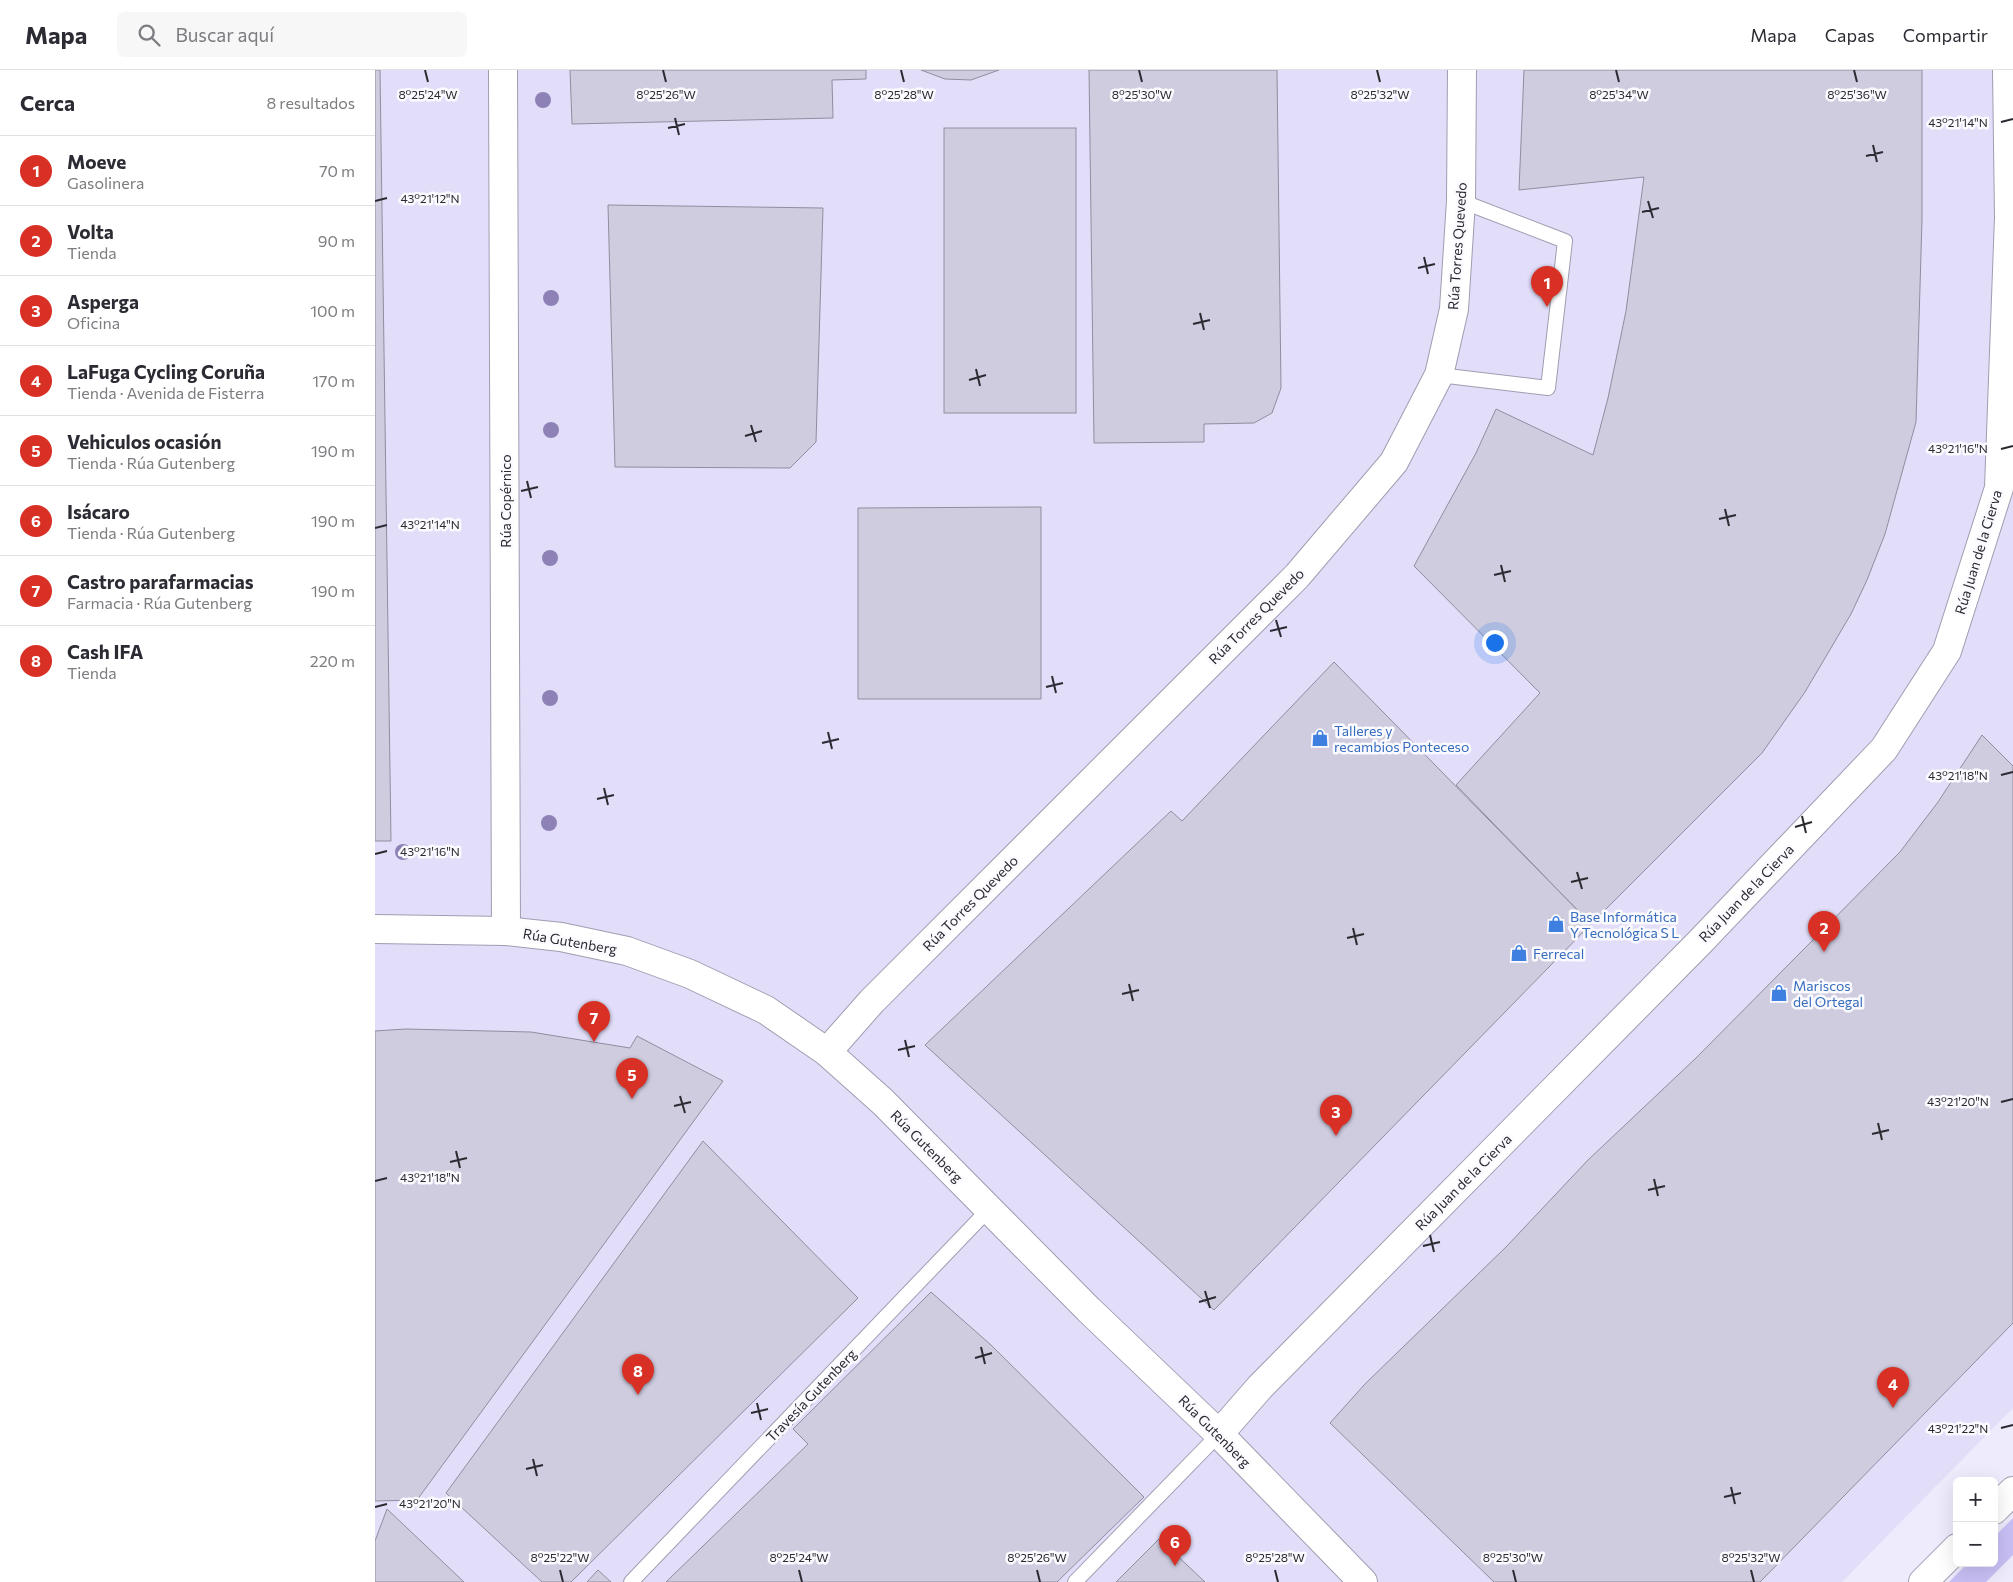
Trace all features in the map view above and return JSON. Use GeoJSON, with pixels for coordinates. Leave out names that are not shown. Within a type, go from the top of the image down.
{"type":"FeatureCollection","features":[{"type":"Feature","properties":{"kind":"street","name":"Rúa Copérnico"},"geometry":{"type":"LineString","coordinates":[[503,70],[506,931]]}},
{"type":"Feature","properties":{"kind":"street","name":"Rúa Torres Quevedo"},"geometry":{"type":"LineString","coordinates":[[827,1052],[879,994],[1297,576],[1394,462],[1439,375],[1454,309],[1461,201],[1462,70]]}},
{"type":"Feature","properties":{"kind":"street","name":"Rúa Juan de la Cierva"},"geometry":{"type":"LineString","coordinates":[[1219,1434],[1260,1387],[1701,942],[1884,749],[1947,651],[1999,488],[2009,217],[2007,70]]}},
{"type":"Feature","properties":{"kind":"street","name":"Rúa Gutenberg"},"geometry":{"type":"LineString","coordinates":[[375,930],[506,931],[561,937],[627,951],[690,974],[766,1010],[827,1052],[883,1102],[1089,1310],[1219,1434],[1363,1582]]}},
{"type":"Feature","properties":{"kind":"street"},"geometry":{"type":"LineString","coordinates":[[1998,1506],[2013,1491]]}},
{"type":"Feature","properties":{"kind":"street"},"geometry":{"type":"LineString","coordinates":[[1923,1582],[1953,1552]]}},
{"type":"Feature","properties":{"kind":"lane"},"geometry":{"type":"LineString","coordinates":[[1439,375],[1548,388],[1565,241],[1461,201]]}},
{"type":"Feature","properties":{"kind":"lane","name":"Travesía Gutenberg"},"geometry":{"type":"LineString","coordinates":[[631,1582],[990,1208]]}},
{"type":"Feature","properties":{"kind":"lane"},"geometry":{"type":"LineString","coordinates":[[1075,1582],[1219,1434]]}},
{"type":"Feature","properties":{"kind":"shaded area"},"geometry":{"type":"Polygon","coordinates":[[[375,70],[2013,70],[2013,1408],[1842,1582],[375,1582],[375,70]]]}},
{"type":"Feature","properties":{"kind":"shaded area"},"geometry":{"type":"Polygon","coordinates":[[[2013,1518],[2013,1555],[1986,1582],[1949,1582],[1964,1567],[1998,1567],[1998,1533],[2013,1518]]]}},
{"type":"Feature","properties":{"kind":"building"},"geometry":{"type":"Polygon","coordinates":[[[375,70],[380,70],[391,841],[375,841],[375,70]]]}},
{"type":"Feature","properties":{"kind":"building"},"geometry":{"type":"Polygon","coordinates":[[[570,70],[866,70],[866,79],[832,80],[833,118],[572,124],[570,70]]]}},
{"type":"Feature","properties":{"kind":"building"},"geometry":{"type":"Polygon","coordinates":[[[921,70],[999,70],[971,80],[945,79],[921,70]]]}},
{"type":"Feature","properties":{"kind":"building"},"geometry":{"type":"Polygon","coordinates":[[[1089,70],[1277,70],[1281,388],[1272,413],[1254,423],[1204,424],[1204,442],[1094,443],[1089,70]]]}},
{"type":"Feature","properties":{"kind":"building"},"geometry":{"type":"Polygon","coordinates":[[[1524,70],[1922,70],[1922,220],[1916,422],[1885,534],[1851,614],[1805,692],[1762,753],[1591,924],[1456,785],[1540,693],[1414,566],[1476,453],[1496,409],[1593,455],[1608,398],[1626,311],[1644,177],[1519,190],[1524,70]]]}},
{"type":"Feature","properties":{"kind":"building"},"geometry":{"type":"Polygon","coordinates":[[[944,128],[1076,128],[1076,413],[944,413],[944,128]]]}},
{"type":"Feature","properties":{"kind":"building"},"geometry":{"type":"Polygon","coordinates":[[[608,205],[823,208],[816,442],[790,468],[615,467],[608,205]]]}},
{"type":"Feature","properties":{"kind":"building"},"geometry":{"type":"Polygon","coordinates":[[[1041,507],[1041,699],[858,699],[858,508],[1041,507]]]}},
{"type":"Feature","properties":{"kind":"building"},"geometry":{"type":"Polygon","coordinates":[[[1334,662],[1591,924],[1214,1310],[925,1045],[1171,811],[1182,821],[1334,662]]]}},
{"type":"Feature","properties":{"kind":"building"},"geometry":{"type":"Polygon","coordinates":[[[1982,735],[2013,766],[2013,1323],[1760,1582],[1494,1582],[1330,1423],[1365,1384],[1507,1246],[1588,1160],[1696,1058],[1900,852],[1938,802],[1982,735]]]}},
{"type":"Feature","properties":{"kind":"building"},"geometry":{"type":"Polygon","coordinates":[[[406,1029],[531,1032],[630,1048],[637,1036],[723,1081],[417,1500],[375,1501],[375,1031],[406,1029]]]}},
{"type":"Feature","properties":{"kind":"building"},"geometry":{"type":"Polygon","coordinates":[[[703,1141],[858,1298],[571,1582],[542,1582],[446,1493],[703,1141]]]}},
{"type":"Feature","properties":{"kind":"building"},"geometry":{"type":"Polygon","coordinates":[[[931,1292],[991,1345],[1144,1497],[1057,1582],[666,1582],[808,1444],[793,1429],[931,1292]]]}},
{"type":"Feature","properties":{"kind":"building"},"geometry":{"type":"Polygon","coordinates":[[[387,1509],[464,1582],[375,1582],[375,1541],[387,1509]]]}},
{"type":"Feature","properties":{"kind":"building"},"geometry":{"type":"Polygon","coordinates":[[[1159,1539],[1169,1548],[1205,1582],[1116,1582],[1159,1539]]]}},
{"type":"Feature","properties":{"kind":"building"},"geometry":{"type":"Polygon","coordinates":[[[598,1570],[611,1582],[587,1582],[598,1570]]]}},
{"type":"Feature","properties":{"kind":"place","name":"Moeve"},"geometry":{"type":"Point","coordinates":[1547,307]}},
{"type":"Feature","properties":{"kind":"place","name":"Talleres y recambios Ponteceso"},"geometry":{"type":"Point","coordinates":[1320,738]}},
{"type":"Feature","properties":{"kind":"place","name":"Base Informática Y Tecnológica S L"},"geometry":{"type":"Point","coordinates":[1556,924]}},
{"type":"Feature","properties":{"kind":"place","name":"Volta"},"geometry":{"type":"Point","coordinates":[1824,952]}},
{"type":"Feature","properties":{"kind":"place","name":"Ferrecal"},"geometry":{"type":"Point","coordinates":[1519,953]}},
{"type":"Feature","properties":{"kind":"place","name":"Mariscos del Ortegal"},"geometry":{"type":"Point","coordinates":[1779,993]}},
{"type":"Feature","properties":{"kind":"place","name":"Castro parafarmacias"},"geometry":{"type":"Point","coordinates":[594,1042]}},
{"type":"Feature","properties":{"kind":"place","name":"Vehiculos ocasión"},"geometry":{"type":"Point","coordinates":[632,1099]}},
{"type":"Feature","properties":{"kind":"place","name":"Asperga"},"geometry":{"type":"Point","coordinates":[1336,1136]}},
{"type":"Feature","properties":{"kind":"place","name":"Cash IFA"},"geometry":{"type":"Point","coordinates":[638,1395]}},
{"type":"Feature","properties":{"kind":"place","name":"LaFuga Cycling Coruña"},"geometry":{"type":"Point","coordinates":[1893,1408]}},
{"type":"Feature","properties":{"kind":"place","name":"Isácaro"},"geometry":{"type":"Point","coordinates":[1175,1566]}}]}
